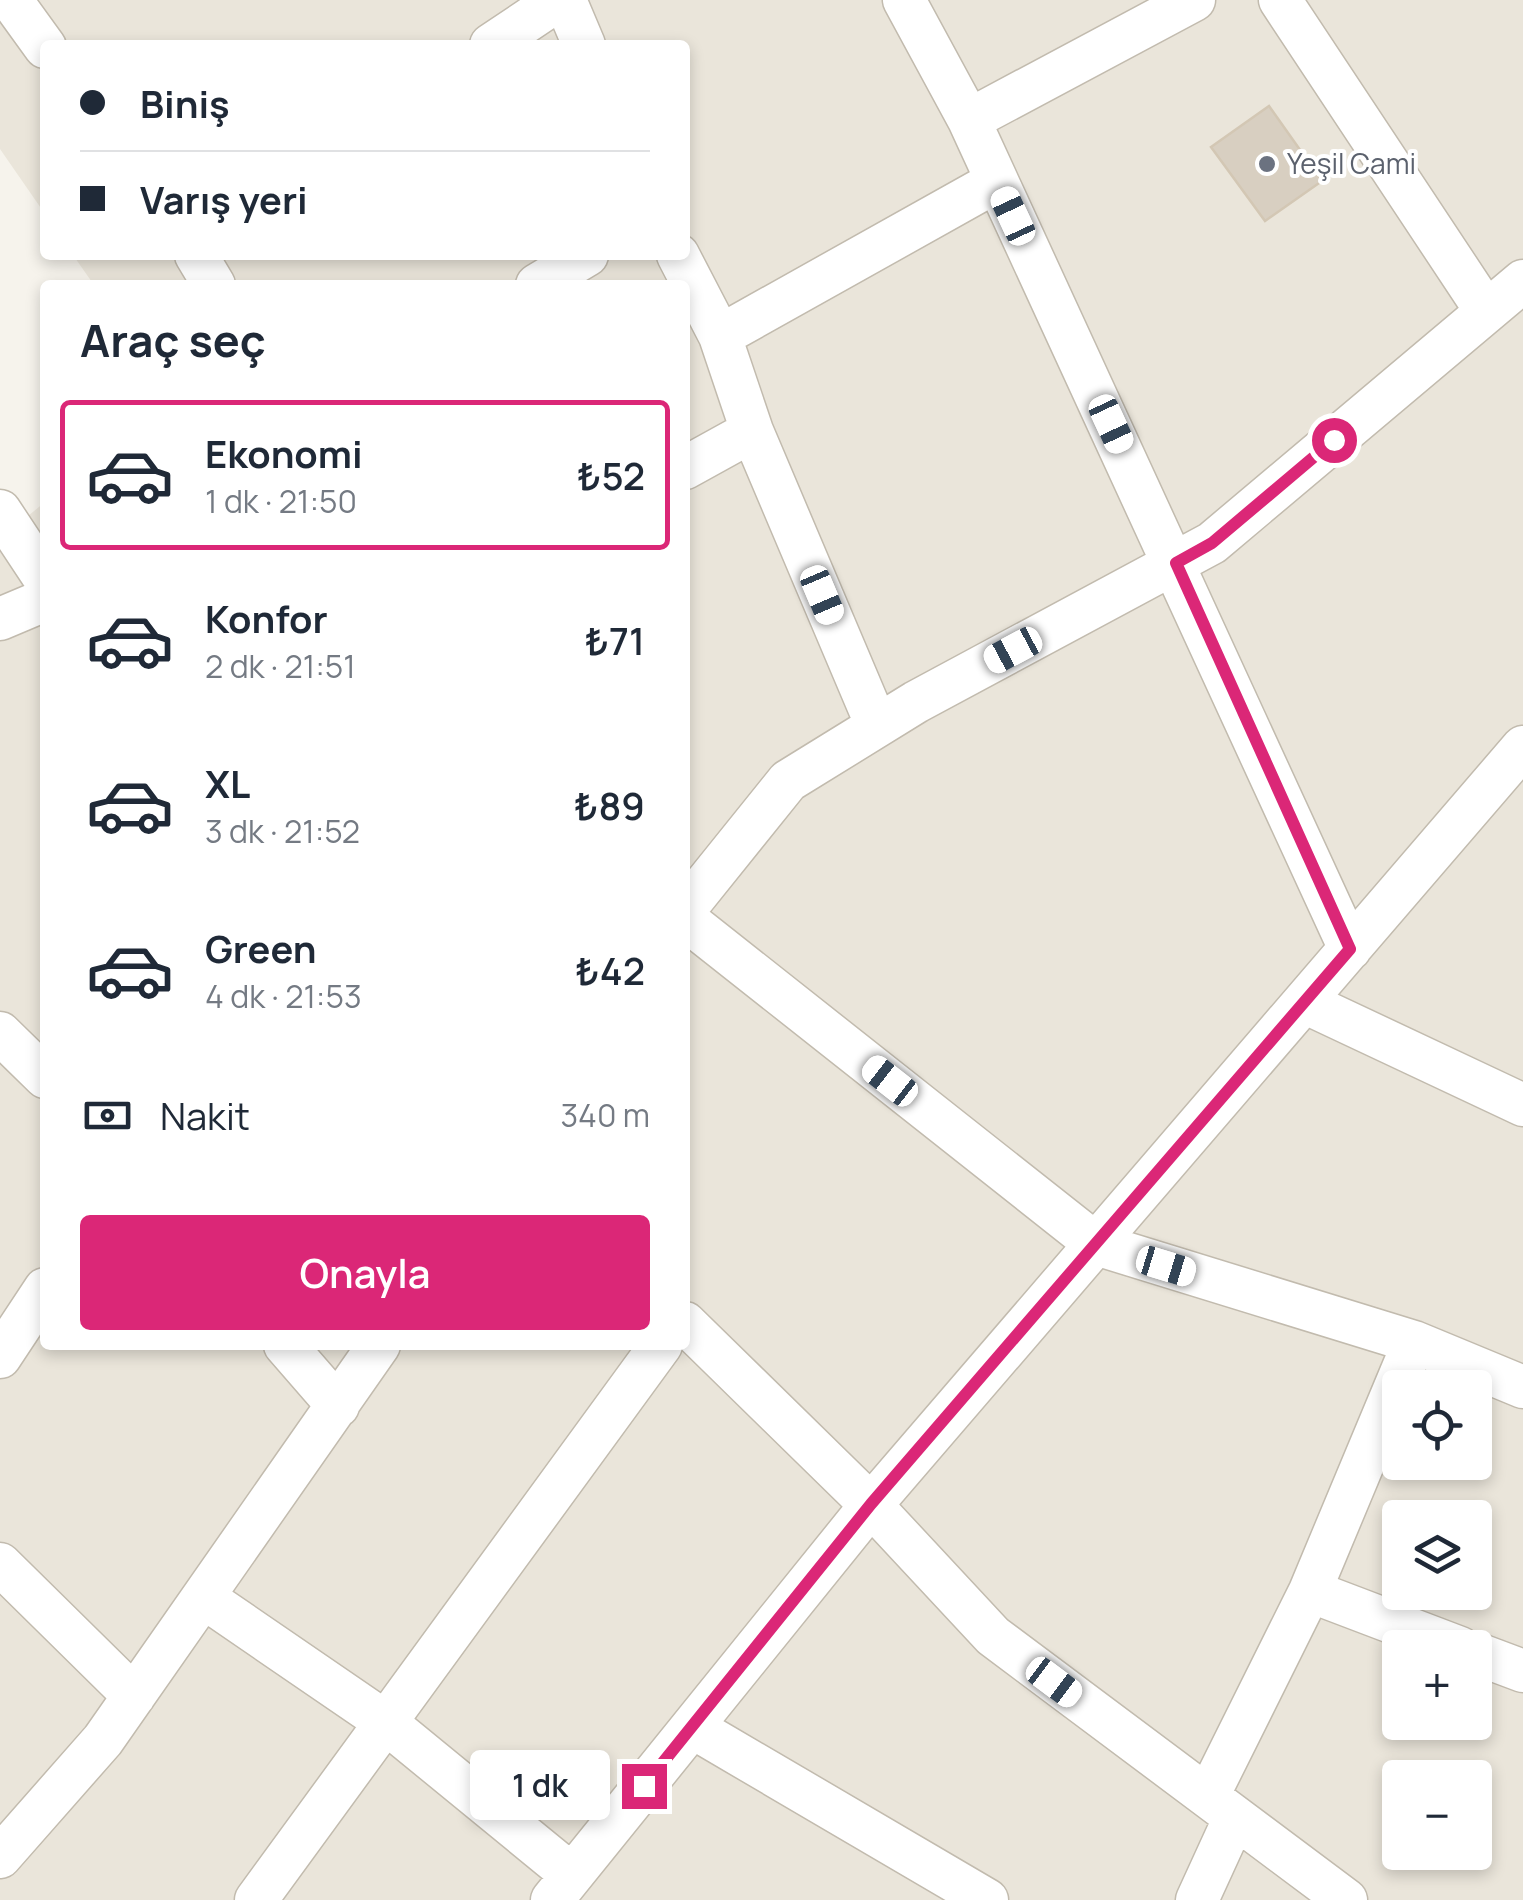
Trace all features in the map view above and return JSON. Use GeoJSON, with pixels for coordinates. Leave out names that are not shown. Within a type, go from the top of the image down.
{"type":"FeatureCollection","features":[{"type":"Feature","properties":{"kind":"street"},"geometry":{"type":"LineString","coordinates":[[11,0],[40,40]]}},
{"type":"Feature","properties":{"kind":"street"},"geometry":{"type":"LineString","coordinates":[[499,40],[561,0],[581,40]]}},
{"type":"Feature","properties":{"kind":"street"},"geometry":{"type":"LineString","coordinates":[[904,0],[969,120],[1176,563],[1350,949]]}},
{"type":"Feature","properties":{"kind":"street"},"geometry":{"type":"LineString","coordinates":[[969,120],[1194,0]]}},
{"type":"Feature","properties":{"kind":"street"},"geometry":{"type":"LineString","coordinates":[[1280,0],[1486,312]]}},
{"type":"Feature","properties":{"kind":"street"},"geometry":{"type":"LineString","coordinates":[[720,336],[997,181]]}},
{"type":"Feature","properties":{"kind":"street"},"geometry":{"type":"LineString","coordinates":[[545,280],[579,260]]}},
{"type":"Feature","properties":{"kind":"street"},"geometry":{"type":"LineString","coordinates":[[681,260],[720,336],[752,431],[877,726]]}},
{"type":"Feature","properties":{"kind":"street"},"geometry":{"type":"LineString","coordinates":[[690,901],[788,781],[877,726],[1212,543],[1523,282]]}},
{"type":"Feature","properties":{"kind":"street"},"geometry":{"type":"LineString","coordinates":[[690,465],[752,431]]}},
{"type":"Feature","properties":{"kind":"street"},"geometry":{"type":"LineString","coordinates":[[0,511],[40,571]]}},
{"type":"Feature","properties":{"kind":"street"},"geometry":{"type":"LineString","coordinates":[[0,619],[40,602]]}},
{"type":"Feature","properties":{"kind":"street"},"geometry":{"type":"LineString","coordinates":[[203,1597],[384,1722],[562,1887],[871,1504],[1523,747]]}},
{"type":"Feature","properties":{"kind":"street"},"geometry":{"type":"LineString","coordinates":[[690,909],[1096,1244],[1414,1342],[1523,1387]]}},
{"type":"Feature","properties":{"kind":"street"},"geometry":{"type":"LineString","coordinates":[[1304,1002],[1523,1104]]}},
{"type":"Feature","properties":{"kind":"street"},"geometry":{"type":"LineString","coordinates":[[4,1045],[40,1073]]}},
{"type":"Feature","properties":{"kind":"street"},"geometry":{"type":"LineString","coordinates":[[0,1358],[40,1298]]}},
{"type":"Feature","properties":{"kind":"street"},"geometry":{"type":"LineString","coordinates":[[690,1328],[871,1504],[993,1636],[1346,1900]]}},
{"type":"Feature","properties":{"kind":"street"},"geometry":{"type":"LineString","coordinates":[[1197,1900],[1221,1807],[1414,1342]]}},
{"type":"Feature","properties":{"kind":"street"},"geometry":{"type":"LineString","coordinates":[[289,1350],[338,1406]]}},
{"type":"Feature","properties":{"kind":"street"},"geometry":{"type":"LineString","coordinates":[[0,1857],[103,1740],[377,1350]]}},
{"type":"Feature","properties":{"kind":"street"},"geometry":{"type":"LineString","coordinates":[[256,1900],[658,1350]]}},
{"type":"Feature","properties":{"kind":"street"},"geometry":{"type":"LineString","coordinates":[[0,1564],[134,1696]]}},
{"type":"Feature","properties":{"kind":"street"},"geometry":{"type":"LineString","coordinates":[[1310,1592],[1412,1630]]}},
{"type":"Feature","properties":{"kind":"street"},"geometry":{"type":"LineString","coordinates":[[1492,1659],[1523,1671]]}},
{"type":"Feature","properties":{"kind":"street"},"geometry":{"type":"LineString","coordinates":[[692,1727],[986,1900]]}},
{"type":"Feature","properties":{"kind":"shaded area"},"geometry":{"type":"Polygon","coordinates":[[[0,0],[1523,0],[1523,1900],[0,1900],[0,539],[40,506],[40,1350],[690,1350],[690,280],[90,280],[76,260],[690,260],[690,40],[40,40],[40,207],[0,149],[0,0]]]}},
{"type":"Feature","properties":{"kind":"building","name":"Yeşil Cami"},"geometry":{"type":"Polygon","coordinates":[[[1269,106],[1322,181],[1265,221],[1211,147],[1269,106]]]}},
{"type":"Feature","properties":{"kind":"place","name":"Yeşil Cami"},"geometry":{"type":"Point","coordinates":[1267,164]}},
{"type":"Feature","properties":{"kind":"route"},"geometry":{"type":"LineString","coordinates":[[644,1786],[871,1504],[1350,949],[1176,563],[1212,543],[1334,440]]}}]}
